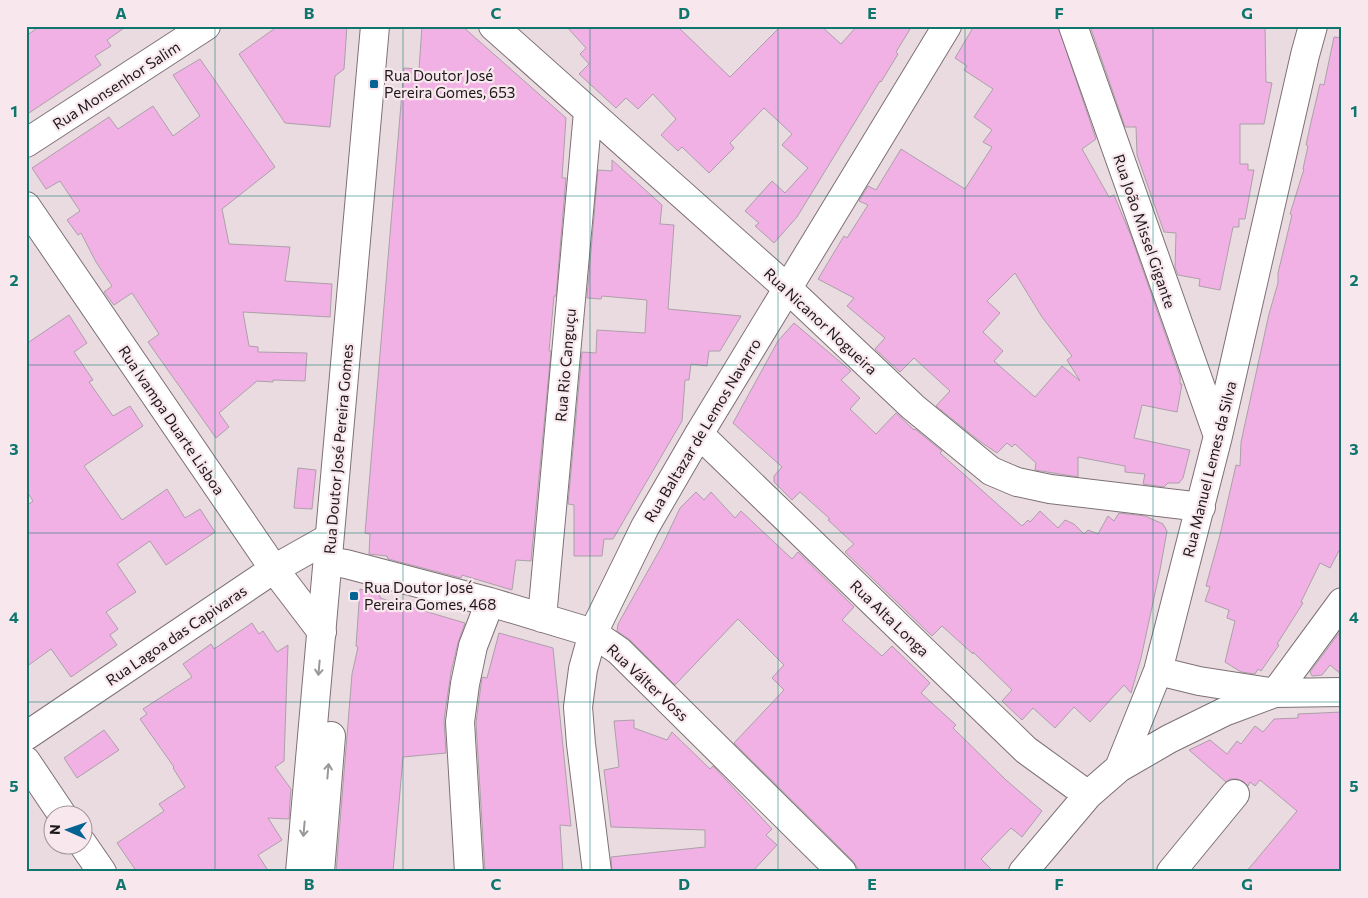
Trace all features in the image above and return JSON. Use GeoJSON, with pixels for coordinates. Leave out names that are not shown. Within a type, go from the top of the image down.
{"type":"FeatureCollection","features":[{"type":"Feature","properties":{"kind":"street","name":"Rua Monsenhor Salim"},"geometry":{"type":"LineString","coordinates":[[26,143],[206,26]]}},
{"type":"Feature","properties":{"kind":"street","name":"Rua Doutor José Pereira Gomes"},"geometry":{"type":"LineString","coordinates":[[320,872],[334,554],[375,26]]}},
{"type":"Feature","properties":{"kind":"street","name":"Rua Doutor José Pereira Gomes"},"geometry":{"type":"LineString","coordinates":[[300,872],[322,632],[334,554],[389,26]]}},
{"type":"Feature","properties":{"kind":"street","name":"Rua Nicanor Nogueira"},"geometry":{"type":"LineString","coordinates":[[493,26],[787,288],[914,407],[991,471],[1017,482],[1050,489],[1201,506]]}},
{"type":"Feature","properties":{"kind":"street","name":"Rua Baltazar de Lemos Navarro"},"geometry":{"type":"LineString","coordinates":[[597,872],[578,707],[583,669],[593,634],[645,527],[699,434],[946,26]]}},
{"type":"Feature","properties":{"kind":"street","name":"Rua João Missel Gigante"},"geometry":{"type":"LineString","coordinates":[[1073,26],[1218,436]]}},
{"type":"Feature","properties":{"kind":"street","name":"Rua Manuel Lemes da Silva"},"geometry":{"type":"LineString","coordinates":[[1023,872],[1088,795],[1119,768],[1158,671],[1218,436],[1302,64],[1313,26]]}},
{"type":"Feature","properties":{"kind":"street","name":"Rua Rio Canguçu"},"geometry":{"type":"LineString","coordinates":[[542,618],[588,112]]}},
{"type":"Feature","properties":{"kind":"street","name":"Rua Ivampa Duarte Lisboa"},"geometry":{"type":"LineString","coordinates":[[26,206],[274,569],[322,632]]}},
{"type":"Feature","properties":{"kind":"street","name":"Rua Alta Longa"},"geometry":{"type":"LineString","coordinates":[[699,434],[1026,750],[1088,795]]}},
{"type":"Feature","properties":{"kind":"street","name":"Rua Lagoa das Capivaras"},"geometry":{"type":"LineString","coordinates":[[26,736],[274,569],[334,554]]}},
{"type":"Feature","properties":{"kind":"street","name":"Rua Válter Voss"},"geometry":{"type":"LineString","coordinates":[[334,554],[593,634],[619,651],[842,872]]}},
{"type":"Feature","properties":{"kind":"street"},"geometry":{"type":"LineString","coordinates":[[468,872],[460,722],[473,646],[490,602]]}},
{"type":"Feature","properties":{"kind":"street"},"geometry":{"type":"LineString","coordinates":[[1119,768],[1169,739],[1216,716],[1275,694],[1342,602]]}},
{"type":"Feature","properties":{"kind":"street"},"geometry":{"type":"LineString","coordinates":[[1158,671],[1275,694],[1342,692]]}},
{"type":"Feature","properties":{"kind":"street"},"geometry":{"type":"LineString","coordinates":[[26,761],[57,806]]}},
{"type":"Feature","properties":{"kind":"street"},"geometry":{"type":"LineString","coordinates":[[1171,872],[1235,794]]}},
{"type":"Feature","properties":{"kind":"street"},"geometry":{"type":"LineString","coordinates":[[91,856],[102,872]]}},
{"type":"Feature","properties":{"kind":"building"},"geometry":{"type":"Polygon","coordinates":[[[40,26],[127,26],[107,40],[111,46],[95,56],[101,65],[26,115],[26,36],[40,26]]]}},
{"type":"Feature","properties":{"kind":"building"},"geometry":{"type":"Polygon","coordinates":[[[278,26],[347,26],[344,69],[335,76],[330,127],[285,123],[239,54],[278,26]]]}},
{"type":"Feature","properties":{"kind":"building"},"geometry":{"type":"Polygon","coordinates":[[[422,26],[462,26],[566,118],[562,178],[566,178],[531,561],[516,560],[512,590],[462,575],[461,578],[388,559],[387,556],[369,554],[370,534],[365,533],[404,68],[419,69],[422,26]]]}},
{"type":"Feature","properties":{"kind":"building"},"geometry":{"type":"Polygon","coordinates":[[[566,26],[677,26],[730,77],[781,26],[821,26],[841,44],[857,26],[912,26],[896,52],[898,54],[797,217],[774,243],[755,226],[759,223],[745,211],[772,181],[785,193],[808,168],[782,145],[792,134],[764,108],[730,143],[734,148],[709,173],[682,147],[678,151],[661,135],[676,119],[653,94],[638,109],[626,98],[616,108],[579,74],[589,64],[580,54],[586,48],[566,26]]]}},
{"type":"Feature","properties":{"kind":"building"},"geometry":{"type":"Polygon","coordinates":[[[974,26],[1058,26],[1096,139],[1082,149],[1109,197],[1114,195],[1131,236],[1180,376],[1180,384],[1182,384],[1177,412],[1142,405],[1134,438],[1190,450],[1183,478],[1179,483],[1168,483],[1164,487],[1143,484],[1145,474],[1125,472],[1125,466],[1078,457],[1078,477],[1035,470],[1036,463],[1015,444],[1012,447],[1007,443],[997,453],[936,406],[950,391],[914,358],[900,372],[875,349],[885,338],[847,306],[854,298],[818,279],[844,236],[847,238],[868,205],[859,201],[868,186],[876,190],[901,149],[965,189],[992,147],[983,142],[992,130],[974,117],[993,89],[964,70],[967,66],[955,58],[974,26]],[[1015,273],[987,301],[1000,313],[983,332],[1003,351],[994,361],[1035,397],[1062,366],[1080,381],[1067,360],[1072,356],[1042,317],[1015,273]]]}},
{"type":"Feature","properties":{"kind":"building"},"geometry":{"type":"Polygon","coordinates":[[[1090,26],[1265,26],[1266,82],[1272,83],[1264,124],[1240,124],[1240,164],[1248,164],[1248,170],[1254,170],[1245,219],[1239,219],[1239,227],[1233,227],[1220,290],[1199,286],[1200,279],[1178,275],[1175,267],[1176,233],[1164,232],[1137,155],[1136,127],[1125,127],[1090,26]]]}},
{"type":"Feature","properties":{"kind":"building"},"geometry":{"type":"Polygon","coordinates":[[[1334,37],[1342,38],[1342,545],[1330,568],[1320,563],[1301,602],[1303,603],[1277,644],[1279,645],[1261,671],[1258,669],[1255,674],[1241,672],[1225,662],[1235,621],[1227,618],[1229,610],[1205,601],[1210,587],[1206,586],[1236,465],[1240,466],[1241,442],[1269,314],[1278,283],[1278,273],[1292,215],[1290,214],[1304,169],[1308,146],[1306,145],[1311,122],[1320,84],[1324,85],[1334,37]]]}},
{"type":"Feature","properties":{"kind":"building"},"geometry":{"type":"Polygon","coordinates":[[[200,59],[275,167],[222,209],[229,244],[290,247],[285,281],[332,284],[330,317],[243,312],[249,346],[258,347],[258,352],[307,353],[305,381],[257,381],[219,413],[229,427],[216,438],[148,342],[159,334],[132,293],[114,305],[104,292],[112,286],[96,262],[81,233],[78,235],[67,220],[80,211],[60,181],[46,189],[32,168],[109,117],[118,129],[153,106],[173,136],[200,116],[173,75],[200,59]]]}},
{"type":"Feature","properties":{"kind":"building"},"geometry":{"type":"Polygon","coordinates":[[[612,160],[662,205],[660,224],[674,225],[668,309],[741,316],[720,351],[709,351],[707,366],[691,364],[689,380],[685,380],[682,421],[613,539],[604,539],[602,556],[574,556],[574,505],[568,504],[582,352],[596,353],[597,330],[645,333],[647,300],[602,296],[601,299],[587,298],[598,170],[612,171],[612,160]]]}},
{"type":"Feature","properties":{"kind":"building"},"geometry":{"type":"Polygon","coordinates":[[[69,315],[87,343],[74,352],[93,380],[89,382],[113,416],[130,406],[143,426],[84,466],[122,520],[167,489],[185,518],[200,509],[215,532],[166,565],[150,541],[117,564],[136,592],[106,612],[118,629],[110,635],[117,645],[71,677],[51,649],[26,667],[26,506],[33,501],[26,490],[26,344],[69,315]]]}},
{"type":"Feature","properties":{"kind":"building"},"geometry":{"type":"Polygon","coordinates":[[[794,323],[851,371],[841,380],[860,398],[850,409],[876,434],[896,413],[914,430],[942,451],[940,453],[1022,526],[1028,520],[1030,522],[1040,511],[1058,528],[1065,520],[1074,524],[1084,534],[1088,530],[1098,534],[1108,516],[1114,521],[1119,513],[1145,516],[1163,524],[1167,531],[1160,570],[1141,658],[1131,693],[1124,685],[1090,722],[1074,707],[1055,728],[1033,708],[1022,720],[1002,701],[1012,690],[973,652],[973,654],[942,626],[932,636],[845,552],[854,544],[828,520],[830,519],[800,492],[792,500],[774,482],[774,476],[782,467],[733,423],[778,341],[794,323]]]}},
{"type":"Feature","properties":{"kind":"building"},"geometry":{"type":"Polygon","coordinates":[[[298,468],[316,470],[312,509],[294,508],[298,468]]]}},
{"type":"Feature","properties":{"kind":"building"},"geometry":{"type":"Polygon","coordinates":[[[696,492],[704,500],[711,492],[735,518],[741,511],[792,559],[798,552],[854,607],[842,620],[882,656],[892,646],[930,683],[921,693],[956,725],[953,728],[1006,780],[1042,811],[1022,837],[1011,828],[981,859],[994,872],[860,872],[853,861],[734,743],[784,690],[772,678],[784,665],[738,619],[675,685],[630,640],[617,631],[618,624],[662,546],[680,508],[696,492]]]}},
{"type":"Feature","properties":{"kind":"building"},"geometry":{"type":"Polygon","coordinates":[[[360,589],[380,595],[380,598],[465,623],[451,672],[444,720],[446,753],[403,757],[393,872],[336,872],[352,674],[358,647],[356,646],[360,589]]]}},
{"type":"Feature","properties":{"kind":"building"},"geometry":{"type":"Polygon","coordinates":[[[252,623],[259,634],[263,631],[277,652],[288,645],[284,761],[275,767],[291,789],[289,819],[268,818],[282,840],[258,855],[269,872],[137,872],[117,843],[164,811],[159,804],[185,787],[174,767],[140,719],[147,714],[143,709],[192,677],[183,664],[211,644],[214,649],[252,623]]]}},
{"type":"Feature","properties":{"kind":"building"},"geometry":{"type":"Polygon","coordinates":[[[1342,629],[1342,675],[1330,665],[1322,675],[1312,676],[1310,672],[1342,629]]]}},
{"type":"Feature","properties":{"kind":"building"},"geometry":{"type":"Polygon","coordinates":[[[499,633],[553,648],[571,826],[560,825],[563,872],[485,872],[476,723],[482,677],[487,678],[499,633]]]}},
{"type":"Feature","properties":{"kind":"building"},"geometry":{"type":"Polygon","coordinates":[[[1342,712],[1342,872],[1246,872],[1297,811],[1260,780],[1255,786],[1250,782],[1248,786],[1237,779],[1230,779],[1226,782],[1189,750],[1210,740],[1227,754],[1237,741],[1241,744],[1255,726],[1263,732],[1274,719],[1298,718],[1298,714],[1342,712]]]}},
{"type":"Feature","properties":{"kind":"building"},"geometry":{"type":"Polygon","coordinates":[[[634,720],[634,728],[667,740],[672,732],[710,769],[713,766],[772,829],[766,835],[777,845],[752,872],[612,872],[611,857],[705,847],[705,830],[611,827],[604,770],[619,767],[614,721],[634,720]]]}},
{"type":"Feature","properties":{"kind":"building"},"geometry":{"type":"Polygon","coordinates":[[[104,730],[119,750],[77,778],[64,758],[104,730]]]}},
{"type":"Feature","properties":{"kind":"place","name":"Rua Doutor José Pereira Gomes, 653"},"geometry":{"type":"Point","coordinates":[374,84]}},
{"type":"Feature","properties":{"kind":"place","name":"Rua Doutor José Pereira Gomes, 468"},"geometry":{"type":"Point","coordinates":[354,596]}}]}
